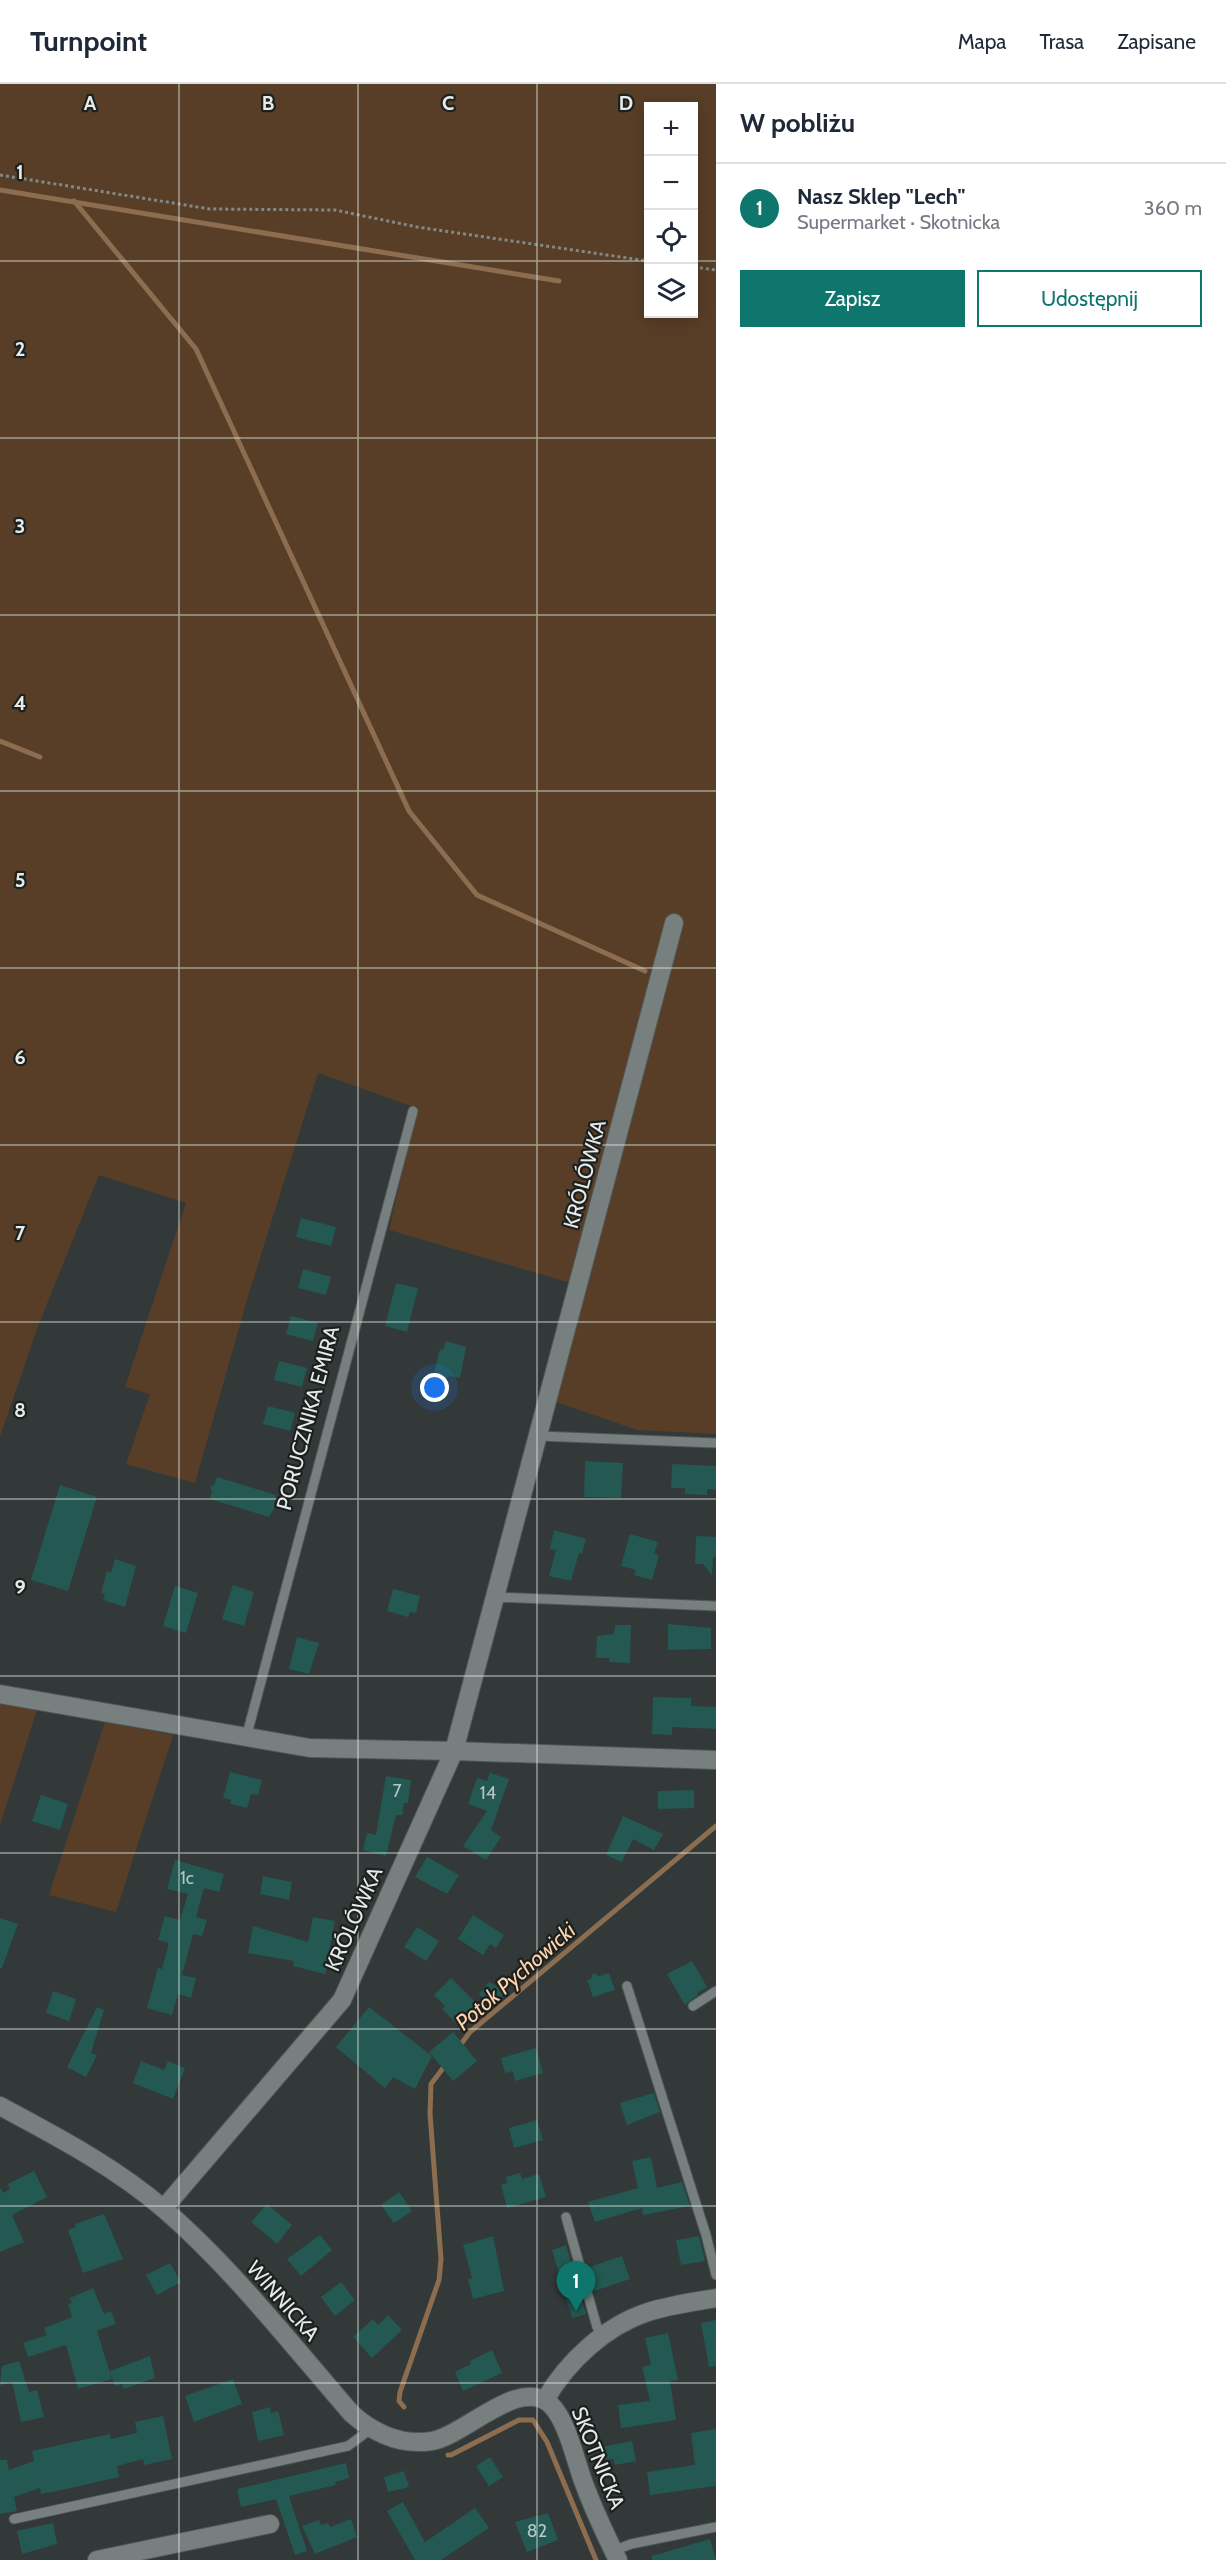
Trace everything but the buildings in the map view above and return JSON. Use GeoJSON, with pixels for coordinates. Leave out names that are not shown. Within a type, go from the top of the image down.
{"type":"FeatureCollection","features":[{"type":"Feature","properties":{"kind":"street","name":"KRÓLÓWKA"},"geometry":{"type":"LineString","coordinates":[[164,2208],[342,2000],[454,1750],[674,924]]}},
{"type":"Feature","properties":{"kind":"street"},"geometry":{"type":"LineString","coordinates":[[0,1694],[310,1748],[454,1750],[716,1760]]}},
{"type":"Feature","properties":{"kind":"street","name":"WINNICKA"},"geometry":{"type":"LineString","coordinates":[[0,2106],[90,2158],[164,2208],[200,2242],[352,2414],[371,2429],[398,2440],[433,2441],[454,2433],[516,2398],[530,2396],[545,2400]]}},
{"type":"Feature","properties":{"kind":"street","name":"SKOTNICKA"},"geometry":{"type":"LineString","coordinates":[[616,2555],[591,2502],[560,2419],[553,2406],[545,2400],[566,2370],[603,2336],[646,2312],[716,2298]]}},
{"type":"Feature","properties":{"kind":"street"},"geometry":{"type":"LineString","coordinates":[[98,2560],[270,2524]]}},
{"type":"Feature","properties":{"kind":"lane","name":"PORUCZNIKA EMIRA"},"geometry":{"type":"LineString","coordinates":[[246,1738],[413,1111]]}},
{"type":"Feature","properties":{"kind":"lane"},"geometry":{"type":"LineString","coordinates":[[539,1436],[716,1443]]}},
{"type":"Feature","properties":{"kind":"lane"},"geometry":{"type":"LineString","coordinates":[[494,1597],[716,1606]]}},
{"type":"Feature","properties":{"kind":"lane"},"geometry":{"type":"LineString","coordinates":[[627,1986],[706,2235],[716,2275]]}},
{"type":"Feature","properties":{"kind":"lane"},"geometry":{"type":"LineString","coordinates":[[693,2007],[716,1991]]}},
{"type":"Feature","properties":{"kind":"lane"},"geometry":{"type":"LineString","coordinates":[[566,2217],[597,2326],[603,2336]]}},
{"type":"Feature","properties":{"kind":"lane"},"geometry":{"type":"LineString","coordinates":[[14,2519],[348,2446],[371,2429]]}},
{"type":"Feature","properties":{"kind":"lane"},"geometry":{"type":"LineString","coordinates":[[616,2555],[631,2544],[716,2527]]}},
{"type":"Feature","properties":{"kind":"path"},"geometry":{"type":"LineString","coordinates":[[0,175],[210,208],[335,210],[417,227],[644,260]]}},
{"type":"Feature","properties":{"kind":"path"},"geometry":{"type":"LineString","coordinates":[[698,268],[716,270]]}},
{"type":"Feature","properties":{"kind":"shaded area"},"geometry":{"type":"Polygon","coordinates":[[[0,84],[716,84],[716,1434],[637,1430],[556,1402],[571,1283],[389,1230],[417,1108],[318,1073],[249,1293],[195,1483],[126,1464],[150,1394],[125,1387],[186,1203],[99,1175],[38,1326],[0,1437],[0,84]]]}},
{"type":"Feature","properties":{"kind":"shaded area"},"geometry":{"type":"Polygon","coordinates":[[[0,1703],[37,1710],[0,1825],[0,1703]]]}},
{"type":"Feature","properties":{"kind":"shaded area"},"geometry":{"type":"Polygon","coordinates":[[[105,1722],[173,1735],[116,1912],[49,1895],[105,1722]]]}},
{"type":"Feature","properties":{"kind":"waterway"},"geometry":{"type":"LineString","coordinates":[[0,190],[559,281]]}},
{"type":"Feature","properties":{"kind":"waterway"},"geometry":{"type":"LineString","coordinates":[[74,201],[196,349],[409,811],[477,895],[645,971]]}},
{"type":"Feature","properties":{"kind":"waterway"},"geometry":{"type":"LineString","coordinates":[[0,741],[40,757]]}},
{"type":"Feature","properties":{"kind":"waterway","name":"Potok Pychowicki"},"geometry":{"type":"LineString","coordinates":[[458,2048],[470,2032],[716,1826]]}},
{"type":"Feature","properties":{"kind":"waterway","name":"Potok Pychowicki"},"geometry":{"type":"LineString","coordinates":[[404,2407],[399,2401],[400,2392],[439,2280],[441,2259],[430,2114],[431,2084],[447,2063]]}},
{"type":"Feature","properties":{"kind":"waterway"},"geometry":{"type":"LineString","coordinates":[[448,2455],[519,2420],[533,2420],[547,2442],[596,2560]]}},
{"type":"Feature","properties":{"kind":"place","name":"Nasz Sklep \"Lech\""},"geometry":{"type":"Point","coordinates":[576,2311]}}]}
